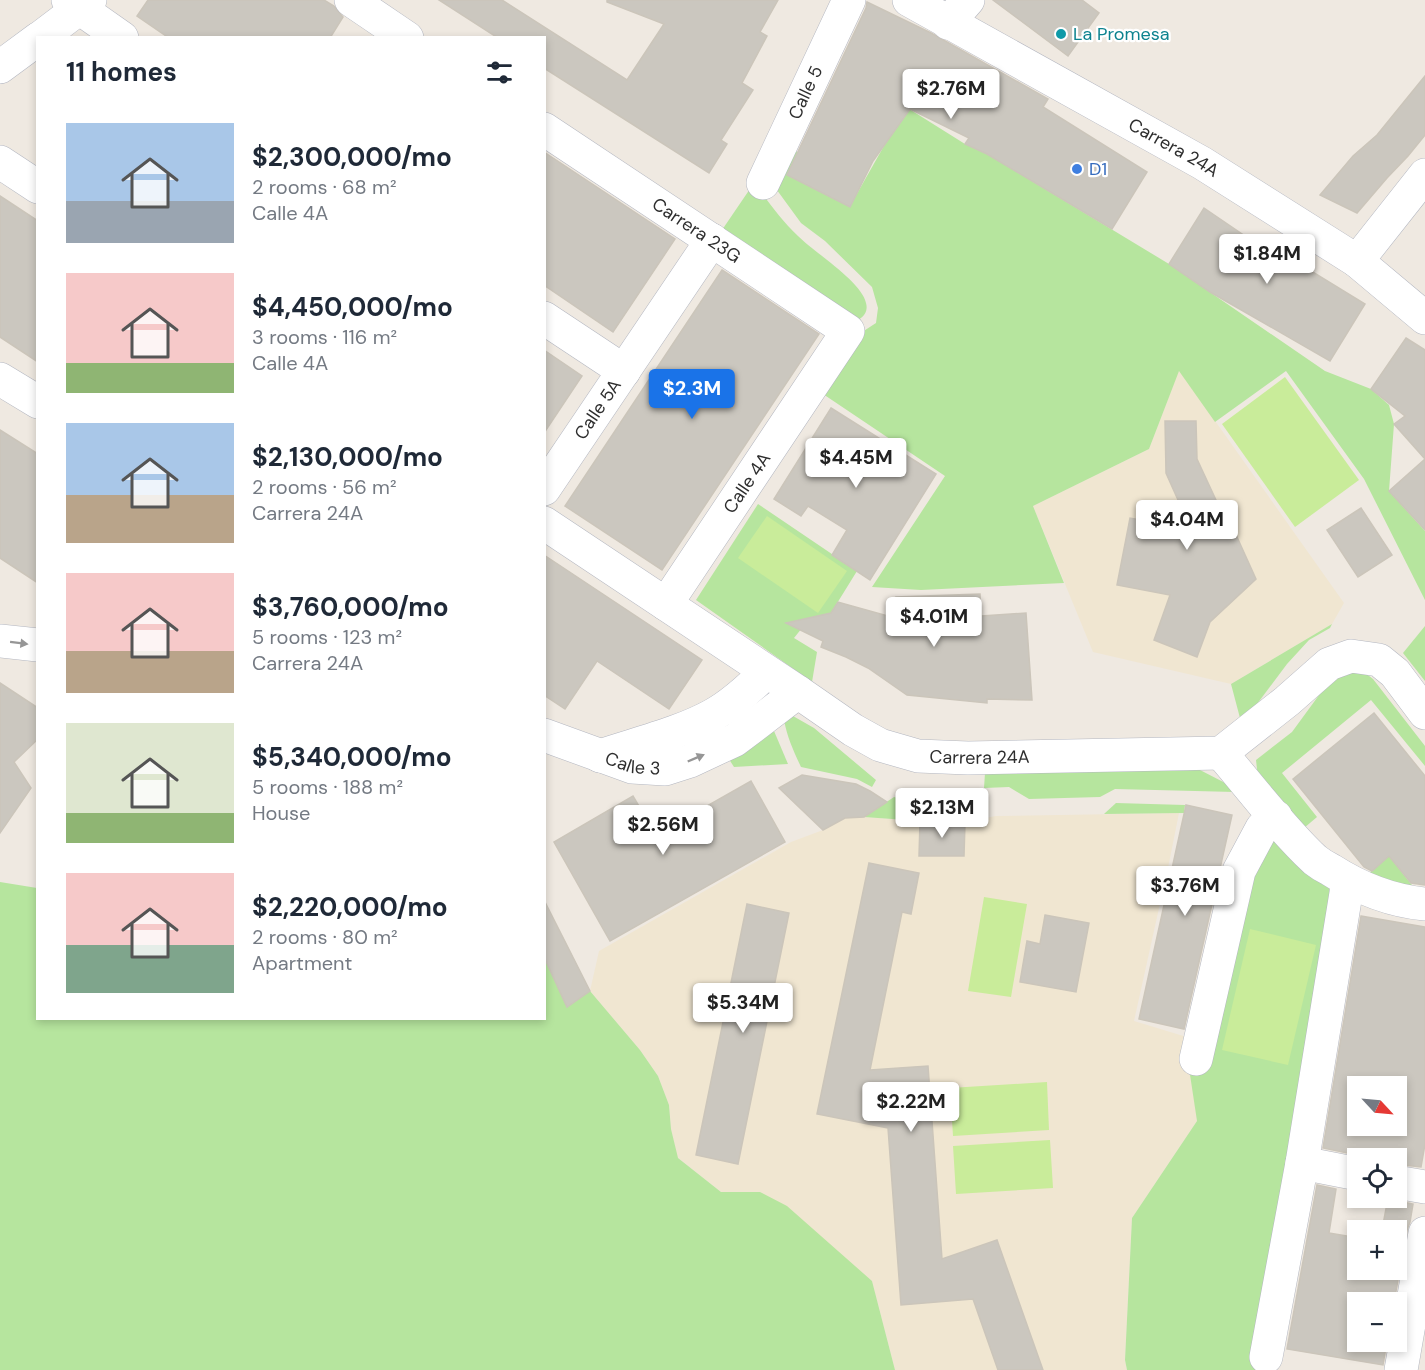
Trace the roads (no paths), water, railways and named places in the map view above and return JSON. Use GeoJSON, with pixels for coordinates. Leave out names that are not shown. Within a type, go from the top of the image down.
{"type":"FeatureCollection","features":[{"type":"Feature","properties":{"kind":"street","name":"Calle 5"},"geometry":{"type":"LineString","coordinates":[[763,183],[849,0]]}},
{"type":"Feature","properties":{"kind":"street","name":"Carrera 24A"},"geometry":{"type":"LineString","coordinates":[[909,0],[958,11],[1357,261],[1425,318]]}},
{"type":"Feature","properties":{"kind":"street"},"geometry":{"type":"LineString","coordinates":[[41,36],[79,3],[120,36]]}},
{"type":"Feature","properties":{"kind":"street"},"geometry":{"type":"LineString","coordinates":[[363,18],[403,36]]}},
{"type":"Feature","properties":{"kind":"street"},"geometry":{"type":"LineString","coordinates":[[0,67],[36,40]]}},
{"type":"Feature","properties":{"kind":"street","name":"Carrera 23G"},"geometry":{"type":"LineString","coordinates":[[546,130],[848,331]]}},
{"type":"Feature","properties":{"kind":"street"},"geometry":{"type":"LineString","coordinates":[[0,162],[36,186]]}},
{"type":"Feature","properties":{"kind":"street"},"geometry":{"type":"LineString","coordinates":[[1357,261],[1425,175]]}},
{"type":"Feature","properties":{"kind":"street","name":"Calle 5A"},"geometry":{"type":"LineString","coordinates":[[546,486],[712,240]]}},
{"type":"Feature","properties":{"kind":"street"},"geometry":{"type":"LineString","coordinates":[[546,319],[624,371]]}},
{"type":"Feature","properties":{"kind":"street","name":"Calle 4A"},"geometry":{"type":"LineString","coordinates":[[666,604],[848,331]]}},
{"type":"Feature","properties":{"kind":"street"},"geometry":{"type":"LineString","coordinates":[[0,379],[36,401]]}},
{"type":"Feature","properties":{"kind":"street","name":"Carrera 24A"},"geometry":{"type":"LineString","coordinates":[[546,524],[853,730],[880,745],[918,756],[968,758],[1221,753]]}},
{"type":"Feature","properties":{"kind":"street"},"geometry":{"type":"LineString","coordinates":[[0,641],[36,645]]}},
{"type":"Feature","properties":{"kind":"street"},"geometry":{"type":"LineString","coordinates":[[1425,713],[1395,673],[1379,660],[1351,656],[1329,664],[1221,753],[1276,818],[1317,861],[1347,881],[1387,897],[1425,904]]}},
{"type":"Feature","properties":{"kind":"street","name":"Calle 3"},"geometry":{"type":"LineString","coordinates":[[600,756],[683,728],[712,715],[745,692],[766,672]]}},
{"type":"Feature","properties":{"kind":"street","name":"Calle 3"},"geometry":{"type":"LineString","coordinates":[[600,756],[632,767],[665,769],[735,740],[798,692]]}},
{"type":"Feature","properties":{"kind":"street"},"geometry":{"type":"LineString","coordinates":[[546,736],[600,756]]}},
{"type":"Feature","properties":{"kind":"street"},"geometry":{"type":"LineString","coordinates":[[1196,1059],[1239,871],[1262,828],[1276,818]]}},
{"type":"Feature","properties":{"kind":"street"},"geometry":{"type":"LineString","coordinates":[[1266,1357],[1302,1163],[1347,881]]}},
{"type":"Feature","properties":{"kind":"street"},"geometry":{"type":"LineString","coordinates":[[1302,1163],[1347,1172]]}},
{"type":"Feature","properties":{"kind":"street"},"geometry":{"type":"LineString","coordinates":[[1407,1184],[1425,1187]]}},
{"type":"Feature","properties":{"kind":"street"},"geometry":{"type":"LineString","coordinates":[[1401,1370],[1425,1233]]}},
{"type":"Feature","properties":{"kind":"place","name":"La Promesa"},"geometry":{"type":"Point","coordinates":[1061,34]}},
{"type":"Feature","properties":{"kind":"place","name":"D1"},"geometry":{"type":"Point","coordinates":[1077,169]}}]}
